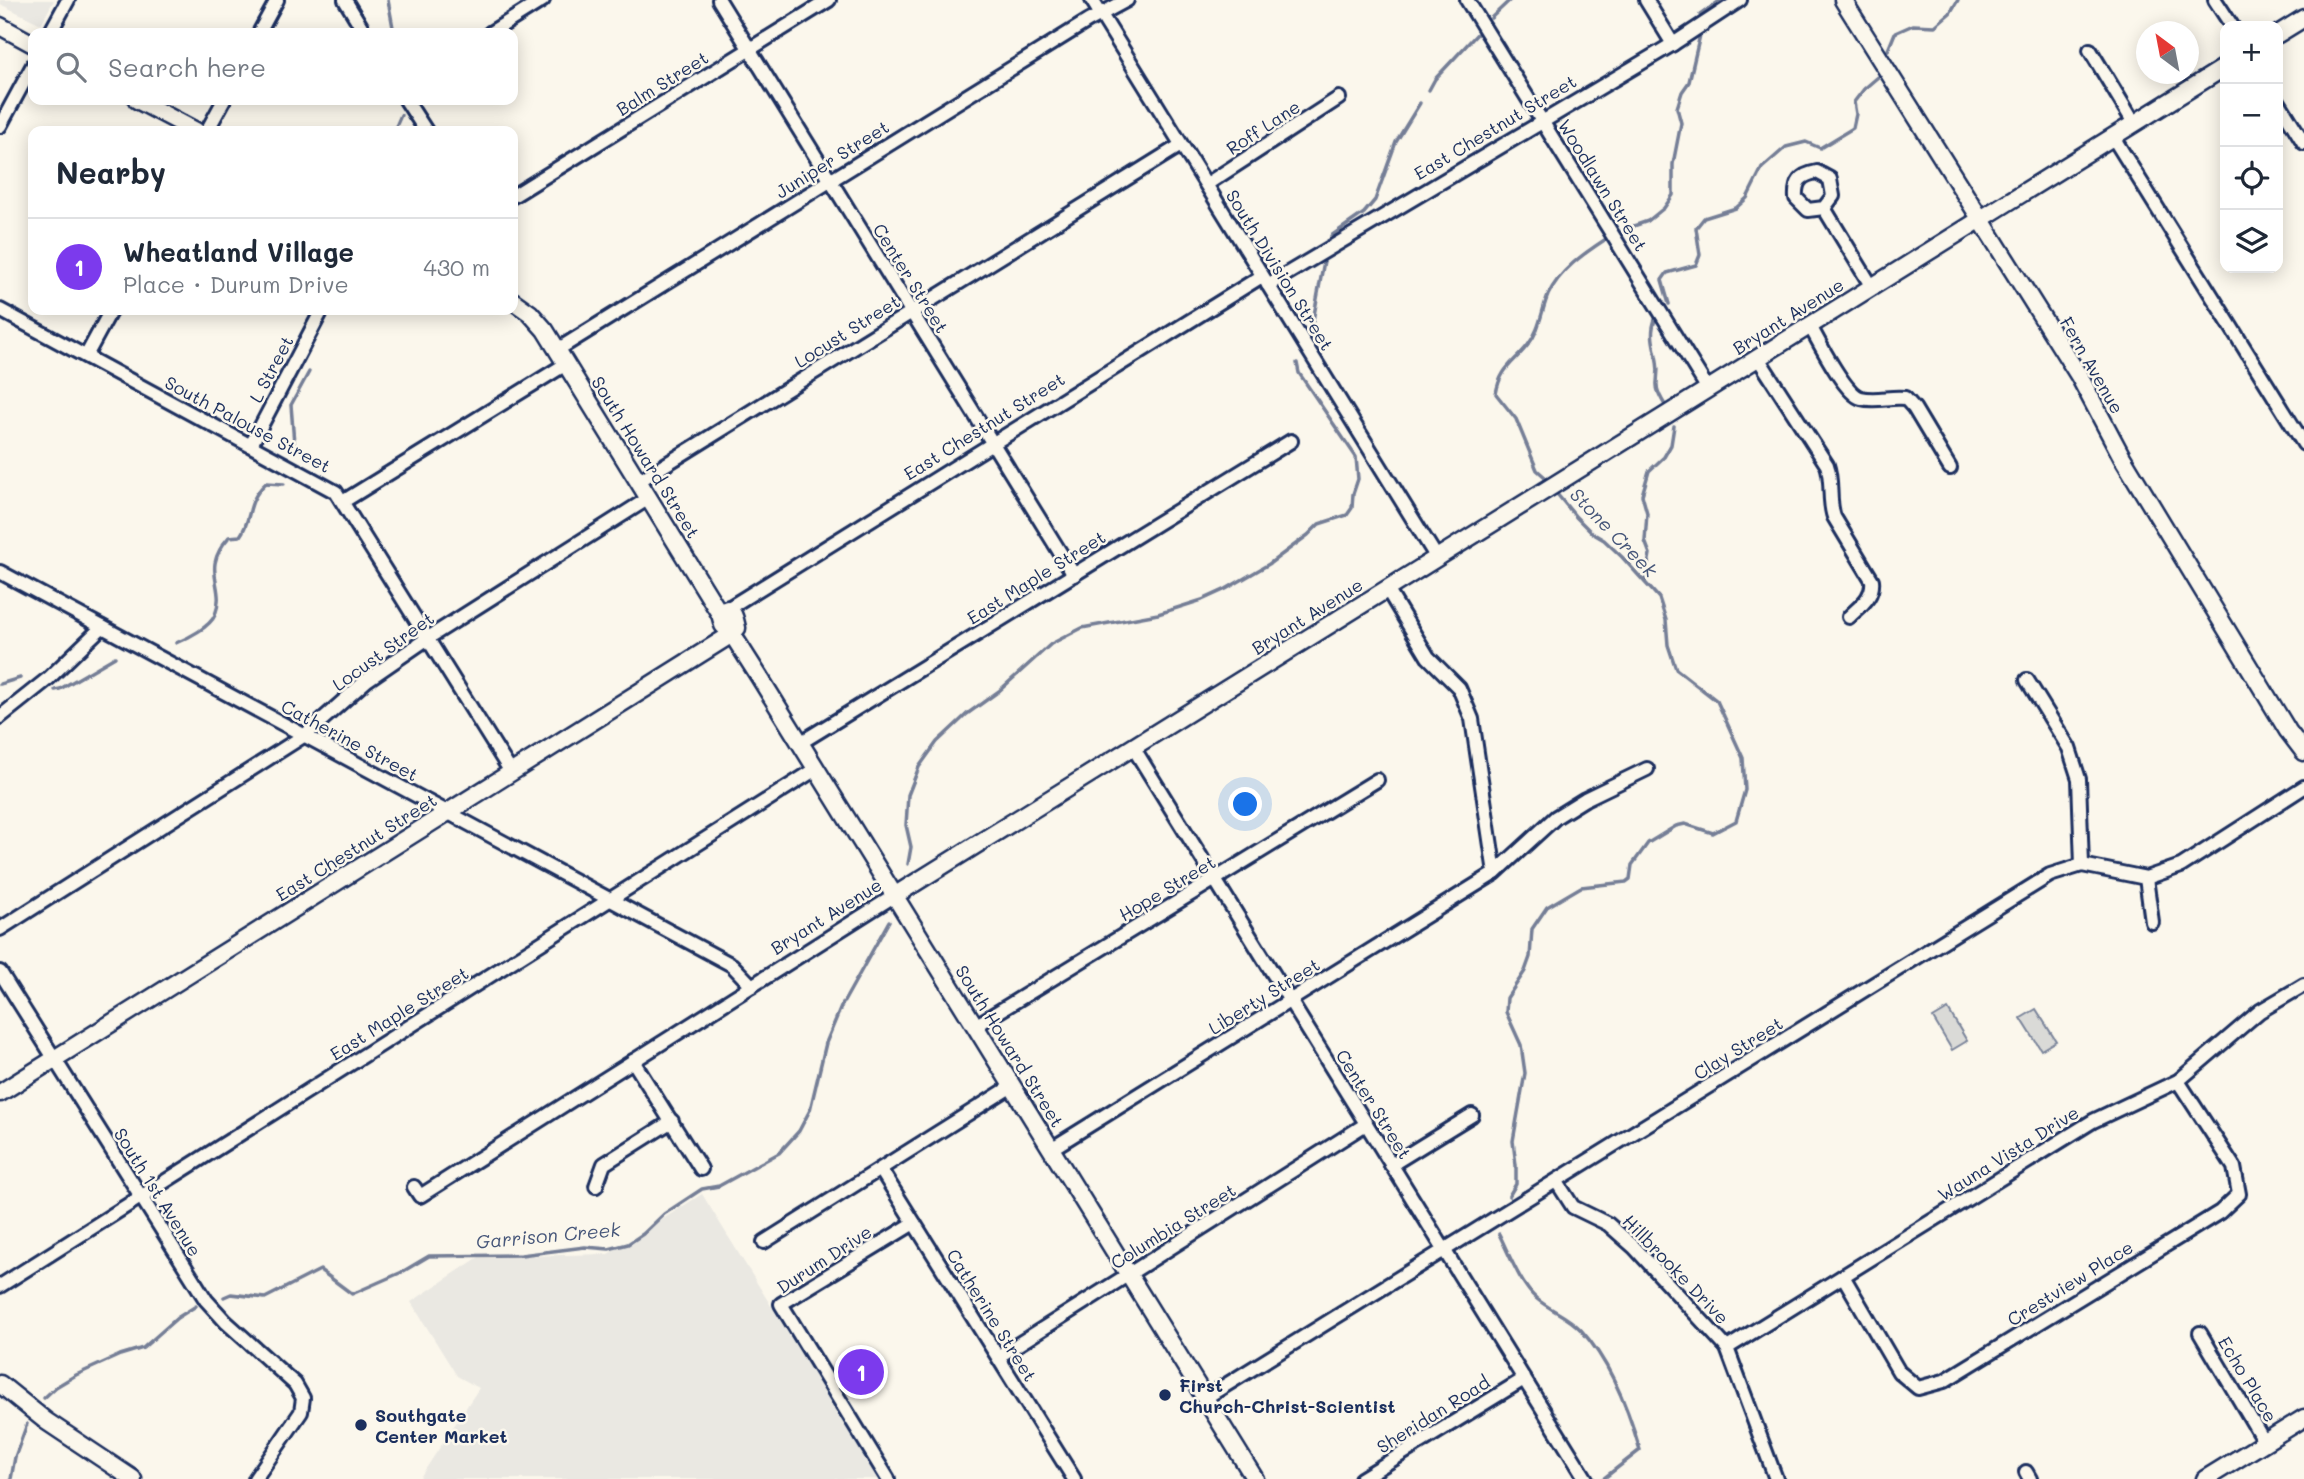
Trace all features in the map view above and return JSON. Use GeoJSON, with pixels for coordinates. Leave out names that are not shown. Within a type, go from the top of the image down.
{"type":"FeatureCollection","features":[{"type":"Feature","properties":{"kind":"main road","name":"Fern Avenue"},"geometry":{"type":"LineString","coordinates":[[1843,0],[2079,376],[2122,457],[2288,731],[2304,752]]}},
{"type":"Feature","properties":{"kind":"main road"},"geometry":{"type":"LineString","coordinates":[[2283,31],[2304,18]]}},
{"type":"Feature","properties":{"kind":"main road"},"geometry":{"type":"LineString","coordinates":[[0,26],[28,41]]}},
{"type":"Feature","properties":{"kind":"main road","name":"Bryant Avenue"},"geometry":{"type":"LineString","coordinates":[[894,896],[2220,70]]}},
{"type":"Feature","properties":{"kind":"main road"},"geometry":{"type":"LineString","coordinates":[[147,105],[186,126]]}},
{"type":"Feature","properties":{"kind":"main road","name":"South Howard Street"},"geometry":{"type":"LineString","coordinates":[[518,305],[537,320],[562,357],[709,597],[724,611]]}},
{"type":"Feature","properties":{"kind":"main road"},"geometry":{"type":"LineString","coordinates":[[724,611],[734,615],[737,628],[732,634]]}},
{"type":"Feature","properties":{"kind":"main road","name":"South Howard Street"},"geometry":{"type":"LineString","coordinates":[[732,634],[1255,1479]]}},
{"type":"Feature","properties":{"kind":"main road","name":"East Chestnut Street"},"geometry":{"type":"LineString","coordinates":[[0,1093],[732,634]]}},
{"type":"Feature","properties":{"kind":"main road"},"geometry":{"type":"LineString","coordinates":[[0,1384],[46,1421],[133,1479]]}},
{"type":"Feature","properties":{"kind":"main road"},"geometry":{"type":"LineString","coordinates":[[2205,1479],[2304,1419]]}},
{"type":"Feature","properties":{"kind":"street"},"geometry":{"type":"LineString","coordinates":[[53,28],[68,0]]}},
{"type":"Feature","properties":{"kind":"street"},"geometry":{"type":"LineString","coordinates":[[263,28],[277,0]]}},
{"type":"Feature","properties":{"kind":"street"},"geometry":{"type":"LineString","coordinates":[[345,0],[362,28]]}},
{"type":"Feature","properties":{"kind":"street"},"geometry":{"type":"LineString","coordinates":[[497,28],[543,0]]}},
{"type":"Feature","properties":{"kind":"street","name":"Center Street"},"geometry":{"type":"LineString","coordinates":[[719,0],[1074,575]]}},
{"type":"Feature","properties":{"kind":"street","name":"Balm Street"},"geometry":{"type":"LineString","coordinates":[[518,193],[829,0]]}},
{"type":"Feature","properties":{"kind":"street","name":"South Division Street"},"geometry":{"type":"LineString","coordinates":[[1092,0],[1437,558]]}},
{"type":"Feature","properties":{"kind":"street","name":"Juniper Street"},"geometry":{"type":"LineString","coordinates":[[344,501],[831,181],[1127,0]]}},
{"type":"Feature","properties":{"kind":"street","name":"Woodlawn Street"},"geometry":{"type":"LineString","coordinates":[[1467,0],[1708,389]]}},
{"type":"Feature","properties":{"kind":"street"},"geometry":{"type":"LineString","coordinates":[[1646,0],[1672,44]]}},
{"type":"Feature","properties":{"kind":"street","name":"East Chestnut Street"},"geometry":{"type":"LineString","coordinates":[[724,611],[1265,280],[1542,121],[1740,0]]}},
{"type":"Feature","properties":{"kind":"street"},"geometry":{"type":"LineString","coordinates":[[2215,0],[2229,21]]}},
{"type":"Feature","properties":{"kind":"street"},"geometry":{"type":"LineString","coordinates":[[2090,50],[2134,124]]}},
{"type":"Feature","properties":{"kind":"street"},"geometry":{"type":"LineString","coordinates":[[0,127],[28,74]]}},
{"type":"Feature","properties":{"kind":"street","name":"Roff Lane"},"geometry":{"type":"LineString","coordinates":[[1207,184],[1339,98]]}},
{"type":"Feature","properties":{"kind":"street"},"geometry":{"type":"LineString","coordinates":[[210,126],[221,105]]}},
{"type":"Feature","properties":{"kind":"street"},"geometry":{"type":"LineString","coordinates":[[409,105],[423,126]]}},
{"type":"Feature","properties":{"kind":"street"},"geometry":{"type":"LineString","coordinates":[[2283,108],[2304,143]]}},
{"type":"Feature","properties":{"kind":"street"},"geometry":{"type":"LineString","coordinates":[[2113,137],[2304,444]]}},
{"type":"Feature","properties":{"kind":"street","name":"Locust Street"},"geometry":{"type":"LineString","coordinates":[[639,481],[1181,145]]}},
{"type":"Feature","properties":{"kind":"street"},"geometry":{"type":"LineString","coordinates":[[1824,208],[1872,287]]}},
{"type":"Feature","properties":{"kind":"street","name":"South Palouse Street"},"geometry":{"type":"LineString","coordinates":[[0,310],[328,486],[344,501],[511,772]]}},
{"type":"Feature","properties":{"kind":"street"},"geometry":{"type":"LineString","coordinates":[[86,356],[108,315]]}},
{"type":"Feature","properties":{"kind":"street","name":"L Street"},"geometry":{"type":"LineString","coordinates":[[251,445],[319,315]]}},
{"type":"Feature","properties":{"kind":"street"},"geometry":{"type":"LineString","coordinates":[[1810,326],[1847,387],[1856,397],[1871,400],[1905,398],[1914,408],[1950,468]]}},
{"type":"Feature","properties":{"kind":"street"},"geometry":{"type":"LineString","coordinates":[[1758,358],[1827,465],[1833,517],[1872,580],[1870,596],[1849,617]]}},
{"type":"Feature","properties":{"kind":"street","name":"East Maple Street"},"geometry":{"type":"LineString","coordinates":[[800,743],[1291,441]]}},
{"type":"Feature","properties":{"kind":"street","name":"Locust Street"},"geometry":{"type":"LineString","coordinates":[[0,929],[305,735],[367,680],[428,638],[649,498]]}},
{"type":"Feature","properties":{"kind":"street","name":"Catherine Street"},"geometry":{"type":"LineString","coordinates":[[0,572],[732,965],[752,986]]}},
{"type":"Feature","properties":{"kind":"street"},"geometry":{"type":"LineString","coordinates":[[1387,589],[1428,657],[1459,688],[1472,719],[1495,873]]}},
{"type":"Feature","properties":{"kind":"street"},"geometry":{"type":"LineString","coordinates":[[0,717],[49,678],[102,627]]}},
{"type":"Feature","properties":{"kind":"street"},"geometry":{"type":"LineString","coordinates":[[2027,680],[2069,748],[2079,779],[2082,865]]}},
{"type":"Feature","properties":{"kind":"street","name":"Center Street"},"geometry":{"type":"LineString","coordinates":[[1133,747],[1586,1479]]}},
{"type":"Feature","properties":{"kind":"street","name":"East Maple Street"},"geometry":{"type":"LineString","coordinates":[[0,1286],[816,769]]}},
{"type":"Feature","properties":{"kind":"street","name":"Liberty Street"},"geometry":{"type":"LineString","coordinates":[[1051,1149],[1495,873],[1556,817],[1584,799],[1647,769]]}},
{"type":"Feature","properties":{"kind":"street","name":"Hope Street"},"geometry":{"type":"LineString","coordinates":[[975,1026],[1377,780]]}},
{"type":"Feature","properties":{"kind":"street"},"geometry":{"type":"LineString","coordinates":[[2151,922],[2146,878],[2181,866],[2304,787]]}},
{"type":"Feature","properties":{"kind":"street","name":"Clay Street"},"geometry":{"type":"LineString","coordinates":[[1205,1398],[2050,875],[2082,865],[2146,878]]}},
{"type":"Feature","properties":{"kind":"street","name":"Bryant Avenue"},"geometry":{"type":"LineString","coordinates":[[414,1186],[420,1196],[894,896]]}},
{"type":"Feature","properties":{"kind":"street","name":"South 1st Avenue"},"geometry":{"type":"LineString","coordinates":[[0,972],[206,1300],[226,1322],[295,1384],[303,1398],[301,1412],[255,1479]]}},
{"type":"Feature","properties":{"kind":"street","name":"Wauna Vista Drive"},"geometry":{"type":"LineString","coordinates":[[1727,1348],[2093,1121],[2178,1081],[2260,1011],[2304,985]]}},
{"type":"Feature","properties":{"kind":"street"},"geometry":{"type":"LineString","coordinates":[[634,1061],[701,1169]]}},
{"type":"Feature","properties":{"kind":"street","name":"Crestview Place"},"geometry":{"type":"LineString","coordinates":[[1843,1276],[1899,1372],[1919,1388],[1944,1381],[2220,1212],[2239,1194],[2234,1167],[2178,1081]]}},
{"type":"Feature","properties":{"kind":"street"},"geometry":{"type":"LineString","coordinates":[[764,1242],[1012,1086]]}},
{"type":"Feature","properties":{"kind":"street"},"geometry":{"type":"LineString","coordinates":[[1391,1165],[1472,1115]]}},
{"type":"Feature","properties":{"kind":"street"},"geometry":{"type":"LineString","coordinates":[[596,1186],[604,1164],[672,1121]]}},
{"type":"Feature","properties":{"kind":"street","name":"Columbia Street"},"geometry":{"type":"LineString","coordinates":[[998,1357],[1366,1124]]}},
{"type":"Feature","properties":{"kind":"street","name":"Catherine Street"},"geometry":{"type":"LineString","coordinates":[[881,1170],[1074,1479]]}},
{"type":"Feature","properties":{"kind":"street","name":"Hillbrooke Drive"},"geometry":{"type":"LineString","coordinates":[[1557,1182],[1573,1207],[1608,1224],[1634,1247],[1727,1348],[1776,1479]]}},
{"type":"Feature","properties":{"kind":"street","name":"Durum Drive"},"geometry":{"type":"LineString","coordinates":[[888,1479],[780,1304],[914,1223]]}},
{"type":"Feature","properties":{"kind":"street","name":"Echo Place"},"geometry":{"type":"LineString","coordinates":[[2200,1333],[2265,1443]]}},
{"type":"Feature","properties":{"kind":"street","name":"Sheridan Road"},"geometry":{"type":"LineString","coordinates":[[1361,1479],[1524,1379]]}},
{"type":"Feature","properties":{"kind":"shaded area"},"geometry":{"type":"Polygon","coordinates":[[[0,0],[54,0],[41,24],[0,4],[0,0]]]}},
{"type":"Feature","properties":{"kind":"shaded area"},"geometry":{"type":"Polygon","coordinates":[[[1948,1009],[1967,1041],[1952,1050],[1933,1018],[1948,1009]]]}},
{"type":"Feature","properties":{"kind":"shaded area"},"geometry":{"type":"Polygon","coordinates":[[[2036,1009],[2056,1041],[2041,1050],[2021,1018],[2036,1009]]]}},
{"type":"Feature","properties":{"kind":"shaded area"},"geometry":{"type":"Polygon","coordinates":[[[702,1194],[878,1479],[419,1479],[479,1388],[457,1376],[411,1302],[479,1257],[608,1254],[702,1194]]]}},
{"type":"Feature","properties":{"kind":"waterway"},"geometry":{"type":"LineString","coordinates":[[388,0],[393,28]]}},
{"type":"Feature","properties":{"kind":"waterway","name":"Garrison Creek"},"geometry":{"type":"LineString","coordinates":[[1491,18],[1510,0]]}},
{"type":"Feature","properties":{"kind":"waterway","name":"Stone Creek"},"geometry":{"type":"LineString","coordinates":[[1700,15],[1721,0]]}},
{"type":"Feature","properties":{"kind":"waterway"},"geometry":{"type":"LineString","coordinates":[[1888,50],[1895,33],[1913,25],[1935,26],[1950,13],[1958,0]]}},
{"type":"Feature","properties":{"kind":"waterway","name":"Garrison Creek"},"geometry":{"type":"LineString","coordinates":[[1429,90],[1435,79],[1477,34]]}},
{"type":"Feature","properties":{"kind":"waterway","name":"Stone Creek"},"geometry":{"type":"LineString","coordinates":[[1625,229],[1648,221],[1664,208],[1673,195],[1673,164],[1681,123],[1677,108],[1682,92],[1689,82],[1700,35]]}},
{"type":"Feature","properties":{"kind":"waterway"},"geometry":{"type":"LineString","coordinates":[[1669,304],[1662,280],[1667,273],[1696,265],[1700,255],[1696,228],[1704,218],[1736,208],[1747,198],[1762,168],[1786,147],[1806,142],[1820,148],[1853,128],[1856,114],[1854,102],[1878,77]]}},
{"type":"Feature","properties":{"kind":"waterway","name":"Garrison Creek"},"geometry":{"type":"LineString","coordinates":[[1331,236],[1364,213],[1375,200],[1396,142],[1420,103]]}},
{"type":"Feature","properties":{"kind":"waterway"},"geometry":{"type":"LineString","coordinates":[[396,126],[401,115]]}},
{"type":"Feature","properties":{"kind":"waterway","name":"Stone Creek"},"geometry":{"type":"LineString","coordinates":[[1545,477],[1537,470],[1516,419],[1496,394],[1498,385],[1504,372],[1532,339],[1553,286],[1566,270],[1606,239]]}},
{"type":"Feature","properties":{"kind":"waterway","name":"Garrison Creek"},"geometry":{"type":"LineString","coordinates":[[1312,326],[1324,261]]}},
{"type":"Feature","properties":{"kind":"waterway"},"geometry":{"type":"LineString","coordinates":[[1656,317],[1652,334],[1658,368],[1657,386],[1665,405]]}},
{"type":"Feature","properties":{"kind":"waterway","name":"Garrison Creek"},"geometry":{"type":"LineString","coordinates":[[908,864],[911,847],[906,825],[908,795],[919,767],[937,742],[967,714],[999,691],[1051,644],[1082,628],[1158,614],[1202,600],[1269,564],[1319,524],[1347,515],[1352,508],[1358,479],[1356,457],[1299,373],[1297,363]]}},
{"type":"Feature","properties":{"kind":"waterway"},"geometry":{"type":"LineString","coordinates":[[294,443],[291,405],[309,372]]}},
{"type":"Feature","properties":{"kind":"waterway"},"geometry":{"type":"LineString","coordinates":[[1645,582],[1650,554],[1645,541],[1647,513],[1642,495],[1649,471],[1664,457],[1671,445],[1674,426]]}},
{"type":"Feature","properties":{"kind":"waterway"},"geometry":{"type":"LineString","coordinates":[[176,643],[198,632],[215,615],[218,604],[216,559],[229,537],[240,536],[259,490],[266,483],[284,484]]}},
{"type":"Feature","properties":{"kind":"waterway","name":"Stone Creek"},"geometry":{"type":"LineString","coordinates":[[1509,1196],[1516,1184],[1513,1141],[1525,1073],[1521,1045],[1506,1012],[1507,998],[1525,971],[1530,957],[1532,929],[1547,907],[1581,887],[1626,882],[1630,879],[1632,865],[1648,843],[1676,826],[1685,824],[1713,833],[1736,821],[1745,790],[1743,758],[1717,701],[1676,669],[1668,645],[1666,620],[1659,598],[1622,557],[1576,517],[1557,494]]}},
{"type":"Feature","properties":{"kind":"waterway"},"geometry":{"type":"LineString","coordinates":[[55,690],[115,657]]}},
{"type":"Feature","properties":{"kind":"waterway"},"geometry":{"type":"LineString","coordinates":[[0,684],[20,678]]}},
{"type":"Feature","properties":{"kind":"waterway","name":"Garrison Creek"},"geometry":{"type":"LineString","coordinates":[[224,1297],[231,1294],[265,1298],[320,1270],[352,1294],[402,1272],[429,1256],[521,1255],[585,1247],[609,1249],[628,1244],[664,1214],[702,1189],[719,1186],[779,1153],[799,1131],[810,1110],[826,1043],[841,1007],[889,921]]}},
{"type":"Feature","properties":{"kind":"waterway","name":"Stone Creek"},"geometry":{"type":"LineString","coordinates":[[1499,1234],[1515,1268],[1531,1293],[1581,1330],[1601,1356],[1624,1402],[1640,1450],[1603,1479]]}},
{"type":"Feature","properties":{"kind":"waterway","name":"Garrison Creek"},"geometry":{"type":"LineString","coordinates":[[44,1398],[76,1375],[120,1355],[143,1348],[177,1318],[196,1306]]}},
{"type":"Feature","properties":{"kind":"waterway","name":"Garrison Creek"},"geometry":{"type":"LineString","coordinates":[[11,1479],[15,1457],[27,1424]]}},
{"type":"Feature","properties":{"kind":"place","name":"Wheatland Village"},"geometry":{"type":"Point","coordinates":[861,1372]}},
{"type":"Feature","properties":{"kind":"place","name":"First Church-Christ-Scientist"},"geometry":{"type":"Point","coordinates":[1165,1395]}},
{"type":"Feature","properties":{"kind":"place","name":"Southgate Center Market"},"geometry":{"type":"Point","coordinates":[361,1425]}}]}
